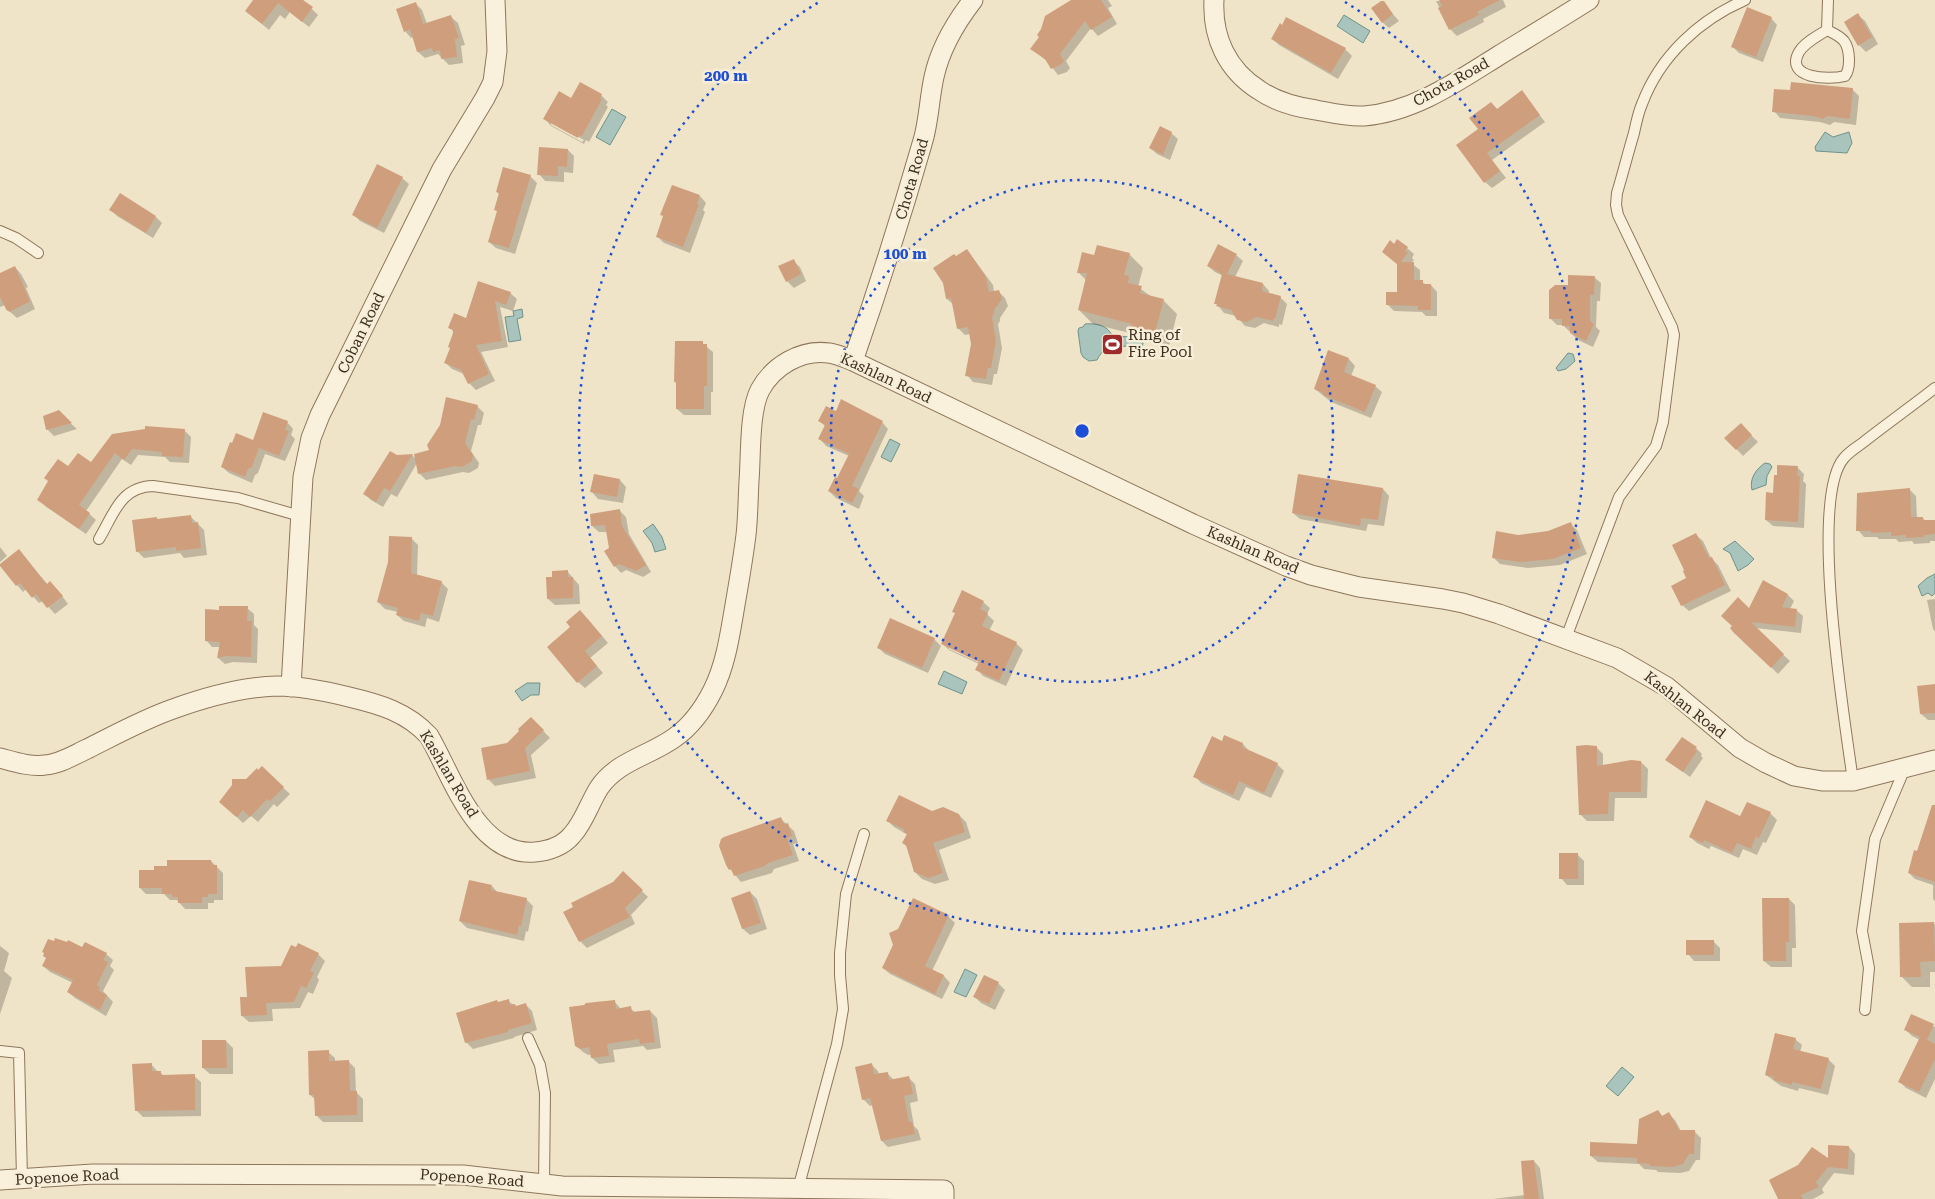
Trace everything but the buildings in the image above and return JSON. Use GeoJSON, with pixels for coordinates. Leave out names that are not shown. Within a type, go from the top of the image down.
{"type":"FeatureCollection","features":[{"type":"Feature","properties":{"kind":"street","name":"Coban Road"},"geometry":{"type":"LineString","coordinates":[[291,687],[300,516],[306,458],[311,438],[320,415],[442,169],[485,98],[492,82],[497,50],[495,0]]}},
{"type":"Feature","properties":{"kind":"street","name":"Chota Road"},"geometry":{"type":"LineString","coordinates":[[853,361],[894,241],[925,136],[934,76],[939,59],[948,38],[973,0]]}},
{"type":"Feature","properties":{"kind":"street","name":"Chota Road"},"geometry":{"type":"LineString","coordinates":[[1214,0],[1213,15],[1220,44],[1234,69],[1249,84],[1270,97],[1301,108],[1347,116],[1374,114],[1416,103],[1468,74],[1589,0]]}},
{"type":"Feature","properties":{"kind":"street","name":"Kashlan Road"},"geometry":{"type":"LineString","coordinates":[[0,758],[34,765],[45,765],[58,762],[173,709],[223,695],[264,687],[291,687],[316,690],[370,702],[411,719],[429,736],[466,805],[480,825],[494,839],[505,846],[530,853],[548,850],[561,844],[581,824],[604,781],[624,764],[673,739],[696,716],[715,685],[729,642],[746,535],[754,416],[759,392],[775,371],[798,356],[830,353],[853,361],[1193,524],[1286,566],[1311,575],[1359,587],[1463,603],[1499,614],[1617,658],[1656,680],[1678,696],[1740,748],[1794,776],[1822,781],[1853,781],[1935,760]]}},
{"type":"Feature","properties":{"kind":"street","name":"Popenoe Road"},"geometry":{"type":"LineString","coordinates":[[0,1180],[93,1174],[462,1175],[562,1186],[798,1189],[944,1195]]}},
{"type":"Feature","properties":{"kind":"lane"},"geometry":{"type":"LineString","coordinates":[[1566,638],[1619,497],[1656,446],[1664,422],[1674,335],[1672,327],[1618,215],[1616,205],[1617,193],[1641,104],[1661,66],[1672,51],[1702,24],[1722,10],[1745,0]]}},
{"type":"Feature","properties":{"kind":"lane"},"geometry":{"type":"LineString","coordinates":[[1827,30],[1828,0]]}},
{"type":"Feature","properties":{"kind":"lane"},"geometry":{"type":"LineString","coordinates":[[1827,30],[1844,41],[1848,55],[1847,72],[1844,76],[1826,79],[1803,73],[1798,68],[1796,60],[1799,52],[1827,30]]}},
{"type":"Feature","properties":{"kind":"lane"},"geometry":{"type":"LineString","coordinates":[[0,232],[16,238],[38,253]]}},
{"type":"Feature","properties":{"kind":"lane"},"geometry":{"type":"LineString","coordinates":[[1853,781],[1837,658],[1829,563],[1829,505],[1834,477],[1844,458],[1935,388]]}},
{"type":"Feature","properties":{"kind":"lane"},"geometry":{"type":"LineString","coordinates":[[100,539],[122,500],[132,490],[141,487],[153,486],[238,498],[300,516]]}},
{"type":"Feature","properties":{"kind":"lane"},"geometry":{"type":"LineString","coordinates":[[1865,1010],[1869,968],[1862,931],[1874,839],[1905,768]]}},
{"type":"Feature","properties":{"kind":"lane"},"geometry":{"type":"LineString","coordinates":[[798,1189],[837,1044],[844,1009],[840,975],[846,894],[864,834]]}},
{"type":"Feature","properties":{"kind":"lane"},"geometry":{"type":"LineString","coordinates":[[528,1038],[540,1065],[545,1093],[544,1184]]}},
{"type":"Feature","properties":{"kind":"lane"},"geometry":{"type":"LineString","coordinates":[[0,1051],[19,1053],[22,1178]]}},
{"type":"Feature","properties":{"kind":"water"},"geometry":{"type":"Polygon","coordinates":[[[1344,15],[1370,31],[1363,43],[1337,26],[1344,15]]]}},
{"type":"Feature","properties":{"kind":"water"},"geometry":{"type":"Polygon","coordinates":[[[612,109],[626,117],[610,145],[596,137],[612,109]]]}},
{"type":"Feature","properties":{"kind":"water"},"geometry":{"type":"Polygon","coordinates":[[[1825,132],[1833,137],[1849,132],[1852,143],[1847,153],[1816,151],[1815,147],[1825,132]]]}},
{"type":"Feature","properties":{"kind":"water"},"geometry":{"type":"Polygon","coordinates":[[[522,309],[523,317],[517,319],[521,340],[509,342],[505,317],[514,316],[513,311],[522,309]]]}},
{"type":"Feature","properties":{"kind":"water","name":"Ring of Fire Pool"},"geometry":{"type":"Polygon","coordinates":[[[1085,324],[1100,325],[1112,335],[1144,339],[1142,348],[1111,347],[1101,354],[1097,360],[1089,361],[1081,353],[1078,331],[1085,324]]]}},
{"type":"Feature","properties":{"kind":"water"},"geometry":{"type":"Polygon","coordinates":[[[1568,353],[1573,354],[1575,361],[1566,369],[1558,371],[1556,368],[1568,353]]]}},
{"type":"Feature","properties":{"kind":"water"},"geometry":{"type":"Polygon","coordinates":[[[890,439],[900,444],[891,462],[881,457],[890,439]]]}},
{"type":"Feature","properties":{"kind":"water"},"geometry":{"type":"Polygon","coordinates":[[[1765,463],[1770,464],[1772,467],[1767,476],[1766,485],[1752,490],[1751,486],[1754,475],[1765,463]]]}},
{"type":"Feature","properties":{"kind":"water"},"geometry":{"type":"Polygon","coordinates":[[[653,524],[662,537],[666,549],[655,552],[652,543],[643,531],[653,524]]]}},
{"type":"Feature","properties":{"kind":"water"},"geometry":{"type":"Polygon","coordinates":[[[1735,541],[1754,559],[1738,571],[1730,553],[1723,549],[1735,541]]]}},
{"type":"Feature","properties":{"kind":"water"},"geometry":{"type":"Polygon","coordinates":[[[1935,574],[1935,593],[1932,596],[1928,593],[1922,596],[1918,586],[1935,574]]]}},
{"type":"Feature","properties":{"kind":"water"},"geometry":{"type":"Polygon","coordinates":[[[944,671],[967,682],[962,694],[938,684],[944,671]]]}},
{"type":"Feature","properties":{"kind":"water"},"geometry":{"type":"Polygon","coordinates":[[[527,683],[540,683],[539,695],[531,695],[522,701],[515,691],[527,683]]]}},
{"type":"Feature","properties":{"kind":"water"},"geometry":{"type":"Polygon","coordinates":[[[965,969],[977,975],[966,997],[954,992],[965,969]]]}},
{"type":"Feature","properties":{"kind":"water"},"geometry":{"type":"Polygon","coordinates":[[[1622,1067],[1634,1077],[1618,1096],[1606,1086],[1622,1067]]]}},
{"type":"Feature","properties":{"kind":"place","name":"Ring of Fire Pool"},"geometry":{"type":"Point","coordinates":[1112,344]}}]}
